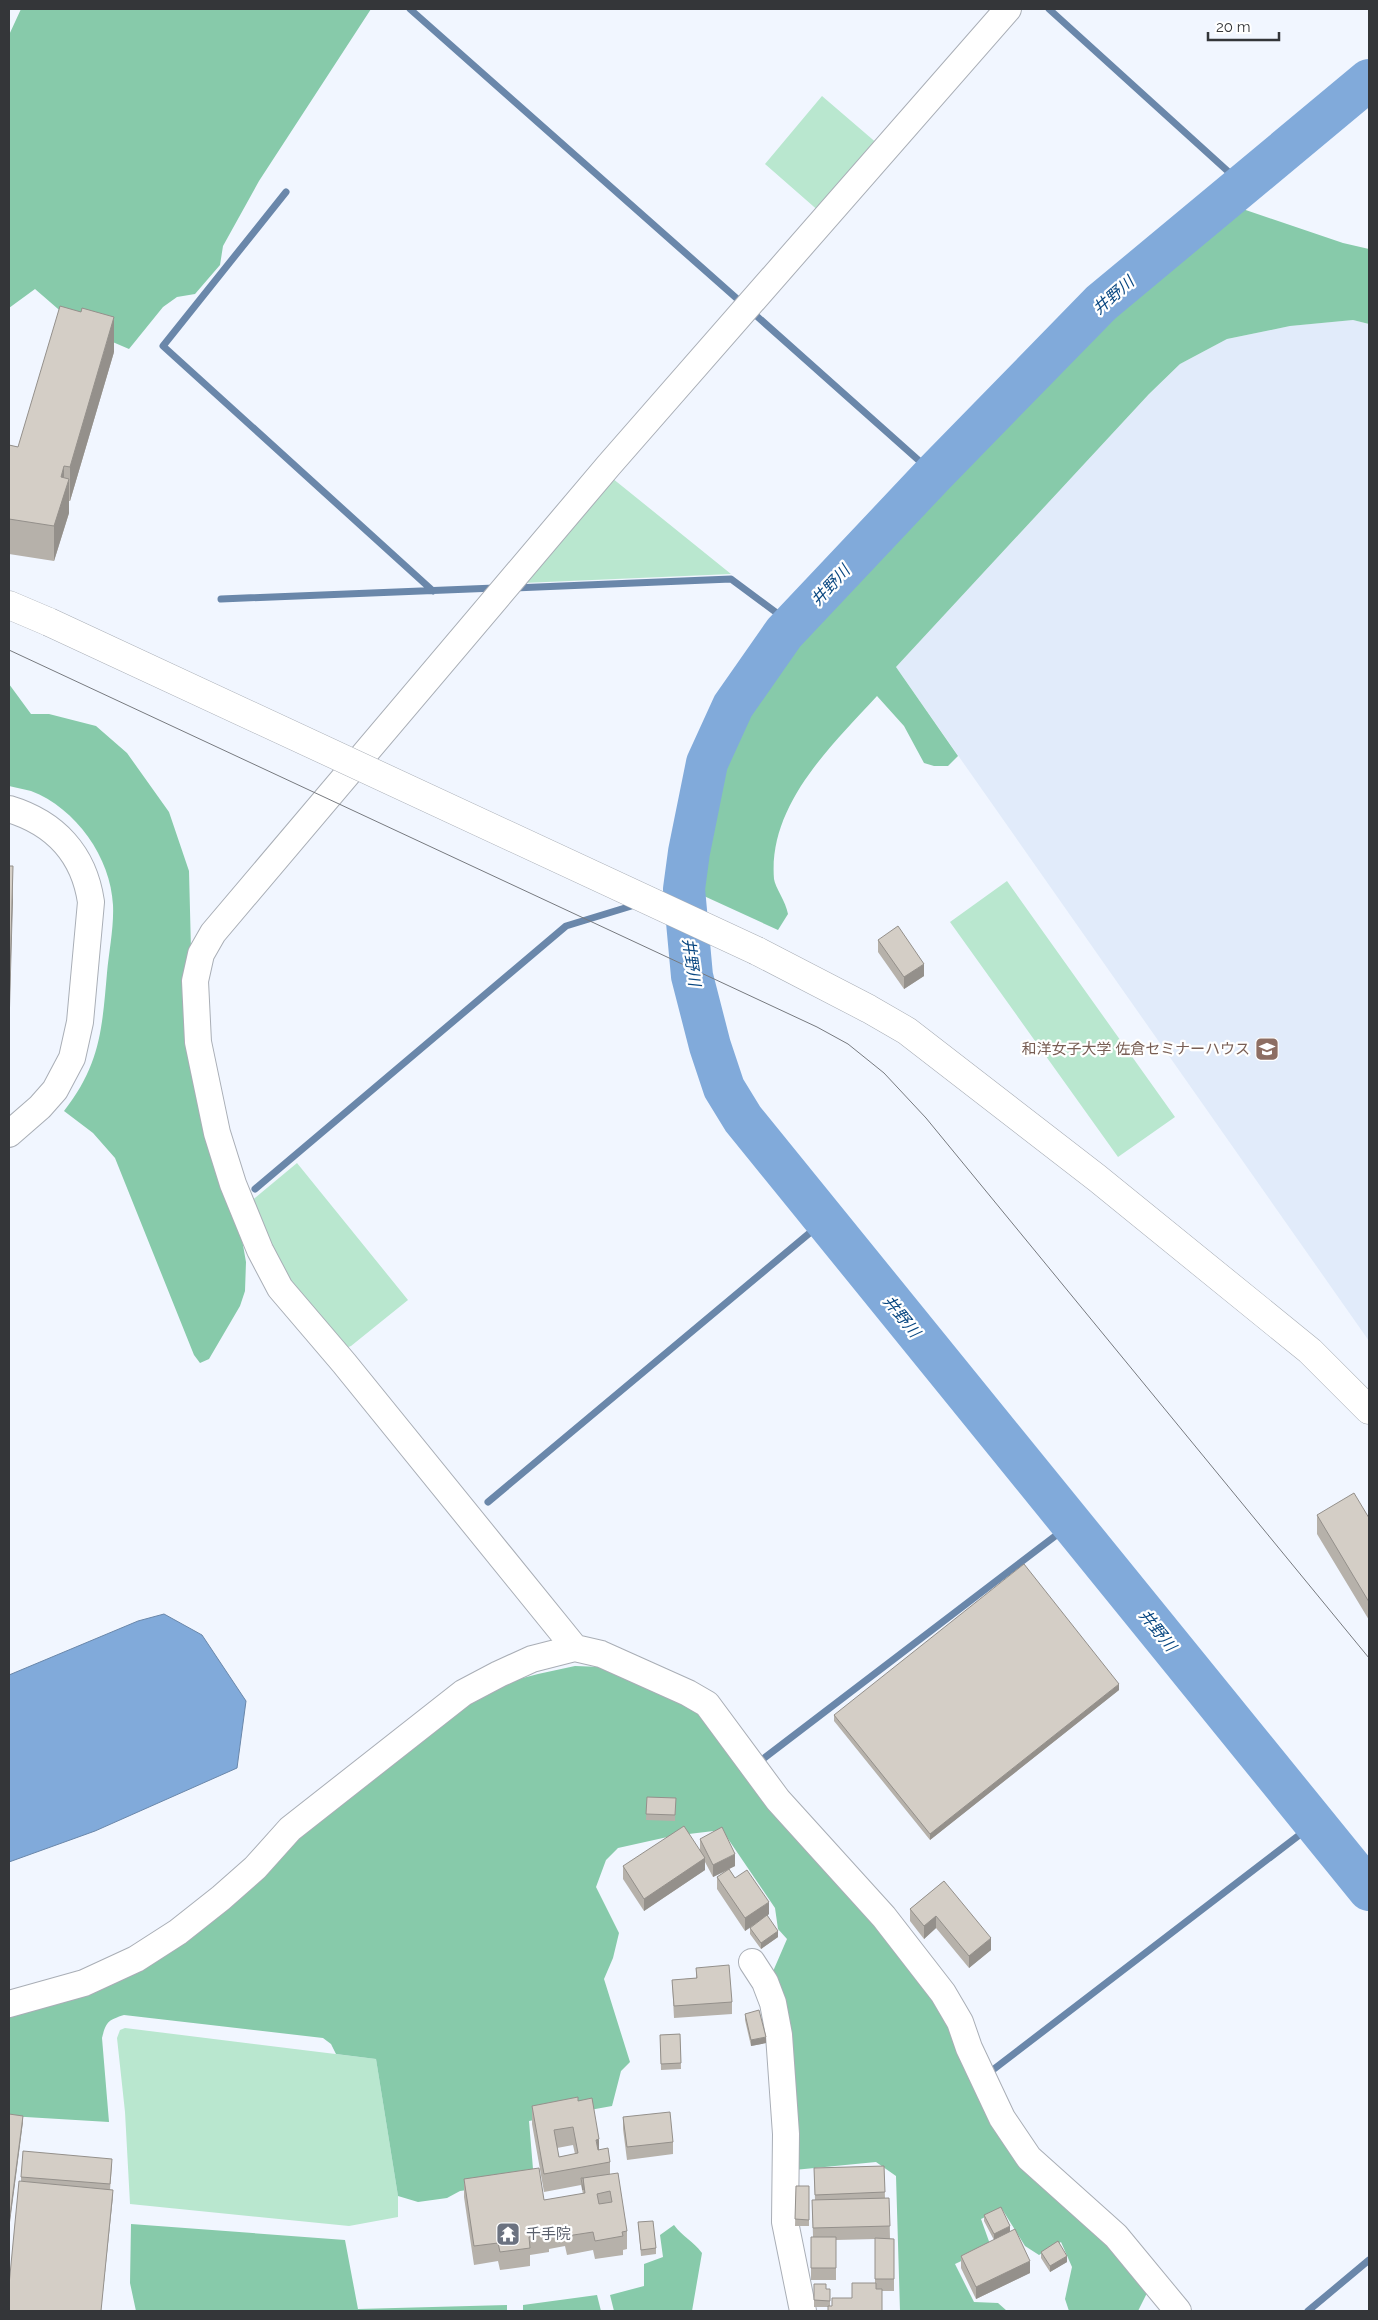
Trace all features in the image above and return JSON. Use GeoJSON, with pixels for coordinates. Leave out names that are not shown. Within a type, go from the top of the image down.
{"type":"FeatureCollection","features":[{"type":"Feature","properties":{"kind":"street"},"geometry":{"type":"LineString","coordinates":[[575,1648],[344,1363],[280,1288],[260,1250],[239,1200],[217,1133],[198,1042],[195,1018],[195,981],[202,954],[214,933],[390,722],[609,465],[1008,9]]}},
{"type":"Feature","properties":{"kind":"street"},"geometry":{"type":"LineString","coordinates":[[9,604],[757,951],[869,1009],[907,1031],[1097,1178],[1310,1351],[1369,1410]]}},
{"type":"Feature","properties":{"kind":"street"},"geometry":{"type":"LineString","coordinates":[[9,809],[28,815],[41,822],[73,852],[88,887],[91,902],[80,1022],[72,1058],[55,1090],[40,1107],[9,1134]]}},
{"type":"Feature","properties":{"kind":"street"},"geometry":{"type":"LineString","coordinates":[[9,2004],[84,1983],[144,1954],[178,1932],[255,1868],[290,1828],[463,1693],[532,1659],[575,1648],[601,1654],[688,1693],[707,1704],[778,1800],[884,1917],[942,1993],[960,2022],[969,2048],[1002,2118],[1029,2158],[1116,2236],[1178,2311]]}},
{"type":"Feature","properties":{"kind":"street"},"geometry":{"type":"LineString","coordinates":[[752,1962],[765,1982],[773,2003],[779,2035],[786,2134],[785,2222],[803,2311]]}},
{"type":"Feature","properties":{"kind":"shaded area","name":"和洋女子大学 佐倉セミナーハウス"},"geometry":{"type":"Polygon","coordinates":[[[1353,320],[1369,324],[1369,1341],[896,667],[1149,394],[1180,364],[1227,339],[1290,326],[1353,320]]]}},
{"type":"Feature","properties":{"kind":"green space"},"geometry":{"type":"Polygon","coordinates":[[[21,9],[371,9],[259,181],[223,246],[220,265],[195,294],[177,297],[163,307],[129,349],[80,328],[35,289],[9,308],[9,35],[21,9]]]}},
{"type":"Feature","properties":{"kind":"green space"},"geometry":{"type":"Polygon","coordinates":[[[822,96],[879,145],[821,213],[765,164],[822,96]]]}},
{"type":"Feature","properties":{"kind":"green space"},"geometry":{"type":"Polygon","coordinates":[[[1231,205],[1343,243],[1369,249],[1369,324],[1353,320],[1290,326],[1227,339],[1180,364],[1149,394],[896,667],[958,756],[948,766],[934,766],[924,763],[904,726],[877,696],[841,735],[806,778],[781,826],[775,852],[774,879],[788,914],[778,930],[693,891],[698,854],[717,767],[724,747],[742,709],[795,634],[940,480],[1106,309],[1231,205]]]}},
{"type":"Feature","properties":{"kind":"green space"},"geometry":{"type":"Polygon","coordinates":[[[612,478],[731,574],[523,583],[612,478]]]}},
{"type":"Feature","properties":{"kind":"green space"},"geometry":{"type":"Polygon","coordinates":[[[9,684],[31,714],[49,714],[96,726],[127,753],[169,812],[189,871],[191,950],[246,1262],[245,1291],[240,1306],[209,1359],[200,1363],[194,1355],[115,1158],[93,1133],[64,1111],[85,1078],[92,1062],[101,1030],[113,922],[111,887],[98,853],[88,837],[63,809],[31,791],[9,786],[9,684]]]}},
{"type":"Feature","properties":{"kind":"green space"},"geometry":{"type":"Polygon","coordinates":[[[1007,881],[1175,1117],[1118,1157],[950,922],[1007,881]]]}},
{"type":"Feature","properties":{"kind":"green space"},"geometry":{"type":"Polygon","coordinates":[[[297,1163],[408,1300],[351,1346],[343,1349],[287,1281],[250,1202],[297,1163]]]}},
{"type":"Feature","properties":{"kind":"green space"},"geometry":{"type":"Polygon","coordinates":[[[575,1666],[602,1667],[702,1710],[881,1926],[1084,2221],[1149,2289],[1138,2311],[1069,2311],[1065,2299],[1072,2267],[1061,2242],[1039,2255],[1025,2246],[1002,2209],[981,2219],[991,2247],[955,2264],[974,2302],[998,2303],[1007,2311],[900,2311],[896,2176],[876,2162],[794,2170],[771,1976],[787,1939],[778,1929],[775,1908],[722,1830],[672,1836],[618,1848],[606,1860],[596,1887],[619,1933],[613,1958],[604,1979],[630,2062],[621,2071],[612,2106],[529,2121],[534,2181],[460,2191],[447,2198],[418,2202],[398,2196],[376,2059],[336,2054],[331,2044],[323,2038],[124,2015],[108,2022],[102,2038],[109,2122],[9,2116],[9,2014],[140,1969],[188,1941],[230,1906],[298,1834],[470,1703],[508,1682],[575,1666]]]}},
{"type":"Feature","properties":{"kind":"green space"},"geometry":{"type":"Polygon","coordinates":[[[125,2028],[376,2059],[398,2196],[398,2217],[349,2226],[130,2204],[125,2112],[117,2038],[120,2030],[125,2028]]]}},
{"type":"Feature","properties":{"kind":"green space"},"geometry":{"type":"Polygon","coordinates":[[[131,2224],[345,2240],[358,2309],[507,2305],[507,2311],[136,2311],[130,2283],[131,2224]]]}},
{"type":"Feature","properties":{"kind":"green space"},"geometry":{"type":"Polygon","coordinates":[[[674,2225],[702,2253],[692,2311],[614,2311],[610,2295],[644,2286],[644,2264],[663,2257],[660,2235],[674,2225]]]}},
{"type":"Feature","properties":{"kind":"green space"},"geometry":{"type":"Polygon","coordinates":[[[597,2295],[601,2311],[523,2311],[523,2305],[597,2295]]]}},
{"type":"Feature","properties":{"kind":"water"},"geometry":{"type":"Polygon","coordinates":[[[164,1614],[202,1635],[246,1701],[237,1768],[95,1831],[9,1862],[9,1675],[138,1621],[164,1614]]]}},
{"type":"Feature","properties":{"kind":"building"},"geometry":{"type":"Polygon","coordinates":[[[60,306],[81,312],[82,308],[114,317],[70,467],[64,466],[61,477],[69,479],[54,526],[9,519],[9,445],[18,447],[60,306]]]}},
{"type":"Feature","properties":{"kind":"building"},"geometry":{"type":"Polygon","coordinates":[[[9,866],[13,866],[9,1010],[9,866]]]}},
{"type":"Feature","properties":{"kind":"building"},"geometry":{"type":"Polygon","coordinates":[[[898,926],[924,964],[904,977],[878,940],[898,926]]]}},
{"type":"Feature","properties":{"kind":"building"},"geometry":{"type":"Polygon","coordinates":[[[1354,1493],[1369,1518],[1369,1602],[1317,1515],[1354,1493]]]}},
{"type":"Feature","properties":{"kind":"building"},"geometry":{"type":"Polygon","coordinates":[[[1024,1564],[1119,1684],[930,1834],[834,1715],[1024,1564]]]}},
{"type":"Feature","properties":{"kind":"building"},"geometry":{"type":"Polygon","coordinates":[[[647,1797],[676,1798],[675,1815],[646,1814],[647,1797]]]}},
{"type":"Feature","properties":{"kind":"building"},"geometry":{"type":"Polygon","coordinates":[[[684,1826],[705,1858],[644,1899],[623,1866],[684,1826]]]}},
{"type":"Feature","properties":{"kind":"building"},"geometry":{"type":"Polygon","coordinates":[[[722,1827],[735,1854],[713,1865],[700,1839],[722,1827]]]}},
{"type":"Feature","properties":{"kind":"building"},"geometry":{"type":"Polygon","coordinates":[[[729,1869],[735,1878],[747,1870],[769,1902],[745,1918],[717,1877],[729,1869]]]}},
{"type":"Feature","properties":{"kind":"building"},"geometry":{"type":"Polygon","coordinates":[[[944,1881],[991,1938],[969,1956],[936,1916],[924,1926],[910,1909],[944,1881]]]}},
{"type":"Feature","properties":{"kind":"building"},"geometry":{"type":"Polygon","coordinates":[[[767,1915],[778,1931],[761,1943],[750,1928],[767,1915]]]}},
{"type":"Feature","properties":{"kind":"building"},"geometry":{"type":"Polygon","coordinates":[[[729,1965],[732,2002],[674,2006],[672,1980],[697,1978],[696,1968],[729,1965]]]}},
{"type":"Feature","properties":{"kind":"building"},"geometry":{"type":"Polygon","coordinates":[[[759,2010],[766,2037],[751,2040],[745,2014],[759,2010]]]}},
{"type":"Feature","properties":{"kind":"building"},"geometry":{"type":"Polygon","coordinates":[[[680,2034],[681,2063],[661,2064],[660,2035],[680,2034]]]}},
{"type":"Feature","properties":{"kind":"building"},"geometry":{"type":"Polygon","coordinates":[[[578,2097],[578,2101],[592,2098],[599,2139],[596,2140],[598,2150],[608,2148],[610,2162],[544,2174],[532,2106],[578,2097]],[[573,2127],[554,2130],[559,2157],[578,2153],[573,2127]]]}},
{"type":"Feature","properties":{"kind":"building"},"geometry":{"type":"Polygon","coordinates":[[[670,2112],[673,2142],[627,2147],[623,2117],[670,2112]]]}},
{"type":"Feature","properties":{"kind":"building"},"geometry":{"type":"Polygon","coordinates":[[[9,2114],[23,2116],[9,2223],[9,2114]]]}},
{"type":"Feature","properties":{"kind":"building"},"geometry":{"type":"Polygon","coordinates":[[[23,2151],[112,2159],[110,2184],[21,2177],[23,2151]]]}},
{"type":"Feature","properties":{"kind":"building"},"geometry":{"type":"Polygon","coordinates":[[[884,2166],[885,2192],[815,2195],[814,2168],[884,2166]]]}},
{"type":"Feature","properties":{"kind":"building"},"geometry":{"type":"Polygon","coordinates":[[[539,2168],[544,2200],[585,2193],[583,2178],[618,2173],[627,2231],[622,2232],[623,2236],[595,2241],[593,2232],[567,2236],[565,2228],[549,2231],[549,2234],[529,2237],[530,2248],[500,2252],[498,2243],[474,2246],[464,2179],[539,2168]],[[610,2191],[597,2194],[599,2204],[612,2202],[610,2191]]]}},
{"type":"Feature","properties":{"kind":"building"},"geometry":{"type":"Polygon","coordinates":[[[19,2181],[113,2190],[101,2311],[9,2311],[9,2285],[19,2181]]]}},
{"type":"Feature","properties":{"kind":"building"},"geometry":{"type":"Polygon","coordinates":[[[796,2186],[809,2186],[809,2220],[795,2219],[796,2186]]]}},
{"type":"Feature","properties":{"kind":"building"},"geometry":{"type":"Polygon","coordinates":[[[889,2198],[890,2226],[813,2228],[812,2200],[889,2198]]]}},
{"type":"Feature","properties":{"kind":"building"},"geometry":{"type":"Polygon","coordinates":[[[1001,2207],[1010,2226],[994,2234],[984,2215],[1001,2207]]]}},
{"type":"Feature","properties":{"kind":"building"},"geometry":{"type":"Polygon","coordinates":[[[653,2221],[656,2248],[641,2250],[638,2222],[653,2221]]]}},
{"type":"Feature","properties":{"kind":"building"},"geometry":{"type":"Polygon","coordinates":[[[1015,2229],[1030,2261],[976,2287],[961,2256],[1015,2229]]]}},
{"type":"Feature","properties":{"kind":"building"},"geometry":{"type":"Polygon","coordinates":[[[811,2237],[836,2237],[836,2268],[811,2268],[811,2237]]]}},
{"type":"Feature","properties":{"kind":"building"},"geometry":{"type":"Polygon","coordinates":[[[875,2238],[894,2239],[894,2279],[875,2279],[875,2238]]]}},
{"type":"Feature","properties":{"kind":"building"},"geometry":{"type":"Polygon","coordinates":[[[1058,2241],[1067,2256],[1050,2266],[1041,2252],[1058,2241]]]}},
{"type":"Feature","properties":{"kind":"building"},"geometry":{"type":"Polygon","coordinates":[[[852,2283],[876,2283],[876,2289],[882,2289],[882,2311],[828,2311],[828,2306],[832,2306],[832,2298],[852,2298],[852,2283]]]}},
{"type":"Feature","properties":{"kind":"building"},"geometry":{"type":"Polygon","coordinates":[[[814,2284],[826,2284],[826,2289],[830,2289],[830,2301],[814,2300],[814,2284]]]}},
{"type":"Feature","properties":{"kind":"waterway"},"geometry":{"type":"LineString","coordinates":[[410,9],[743,304]]}},
{"type":"Feature","properties":{"kind":"waterway"},"geometry":{"type":"LineString","coordinates":[[1049,9],[1243,185]]}},
{"type":"Feature","properties":{"kind":"waterway","name":"井野川"},"geometry":{"type":"LineString","coordinates":[[1369,80],[1101,303],[934,474],[784,633],[733,706],[707,763],[689,852],[684,889],[692,976],[710,1046],[724,1088],[743,1119],[1369,1890]]}},
{"type":"Feature","properties":{"kind":"waterway"},"geometry":{"type":"LineString","coordinates":[[286,192],[163,346],[433,591]]}},
{"type":"Feature","properties":{"kind":"waterway"},"geometry":{"type":"LineString","coordinates":[[751,311],[934,474]]}},
{"type":"Feature","properties":{"kind":"waterway"},"geometry":{"type":"LineString","coordinates":[[514,588],[731,579],[793,625]]}},
{"type":"Feature","properties":{"kind":"waterway"},"geometry":{"type":"LineString","coordinates":[[221,599],[495,588]]}},
{"type":"Feature","properties":{"kind":"waterway"},"geometry":{"type":"LineString","coordinates":[[660,897],[684,889]]}},
{"type":"Feature","properties":{"kind":"waterway"},"geometry":{"type":"LineString","coordinates":[[255,1189],[566,926],[638,904]]}},
{"type":"Feature","properties":{"kind":"waterway"},"geometry":{"type":"LineString","coordinates":[[488,1502],[824,1221]]}},
{"type":"Feature","properties":{"kind":"waterway"},"geometry":{"type":"LineString","coordinates":[[763,1759],[1071,1524]]}},
{"type":"Feature","properties":{"kind":"waterway"},"geometry":{"type":"LineString","coordinates":[[994,2069],[1315,1823]]}},
{"type":"Feature","properties":{"kind":"waterway"},"geometry":{"type":"LineString","coordinates":[[1308,2311],[1369,2260]]}},
{"type":"Feature","properties":{"kind":"tram line"},"geometry":{"type":"LineString","coordinates":[[9,650],[817,1027],[848,1044],[884,1073],[926,1118],[1369,1658]]}},
{"type":"Feature","properties":{"kind":"place","name":"和洋女子大学 佐倉セミナーハウス"},"geometry":{"type":"Point","coordinates":[1267,1049]}},
{"type":"Feature","properties":{"kind":"place","name":"千手院"},"geometry":{"type":"Point","coordinates":[508,2234]}}]}
